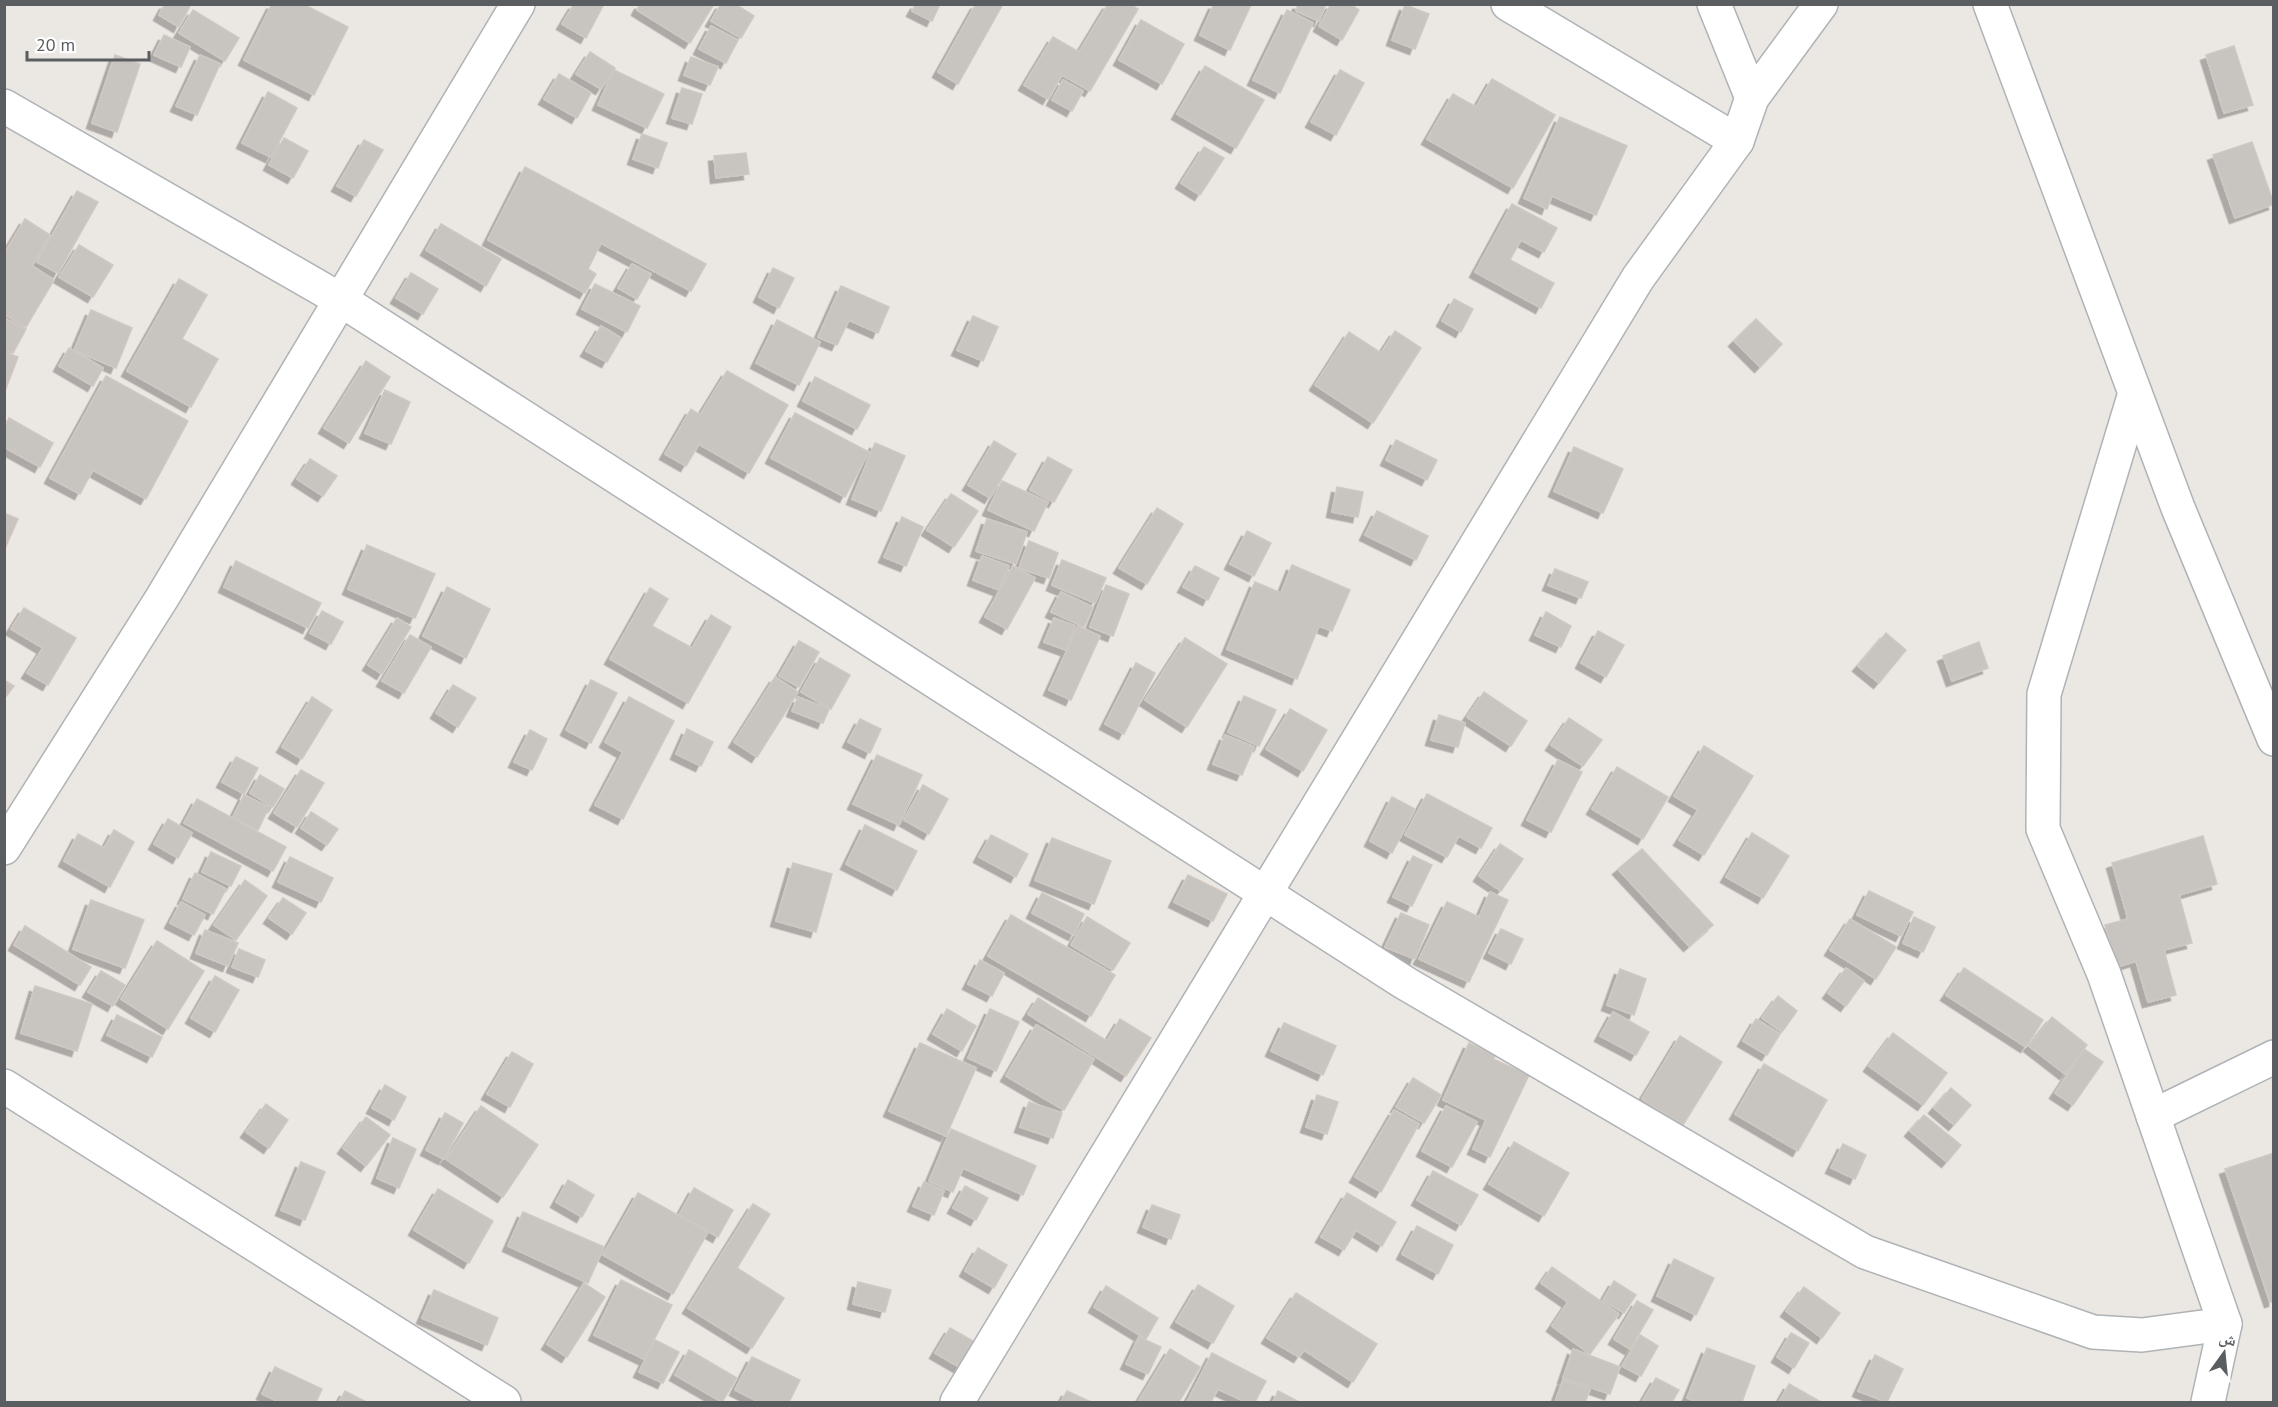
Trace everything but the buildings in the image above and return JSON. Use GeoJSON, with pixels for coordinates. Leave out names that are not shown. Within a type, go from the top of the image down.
{"type":"FeatureCollection","features":[{"type":"Feature","properties":{"kind":"street"},"geometry":{"type":"LineString","coordinates":[[4,848],[162,598],[518,4]]}},
{"type":"Feature","properties":{"kind":"street"},"geometry":{"type":"LineString","coordinates":[[1508,4],[1737,141]]}},
{"type":"Feature","properties":{"kind":"street"},"geometry":{"type":"LineString","coordinates":[[1714,4],[1752,98]]}},
{"type":"Feature","properties":{"kind":"street"},"geometry":{"type":"LineString","coordinates":[[957,1402],[1638,278],[1737,141],[1752,98],[1821,4]]}},
{"type":"Feature","properties":{"kind":"street"},"geometry":{"type":"LineString","coordinates":[[1990,4],[2178,508],[2274,739]]}},
{"type":"Feature","properties":{"kind":"street"},"geometry":{"type":"LineString","coordinates":[[4,106],[341,300],[1406,983],[1865,1252],[2093,1332],[2142,1335],[2225,1324]]}},
{"type":"Feature","properties":{"kind":"street"},"geometry":{"type":"LineString","coordinates":[[2135,393],[2044,694],[2043,830],[2104,974],[2225,1324],[2208,1402]]}},
{"type":"Feature","properties":{"kind":"street"},"geometry":{"type":"LineString","coordinates":[[2153,1116],[2274,1057]]}},
{"type":"Feature","properties":{"kind":"street"},"geometry":{"type":"LineString","coordinates":[[4,1086],[504,1402]]}}]}
